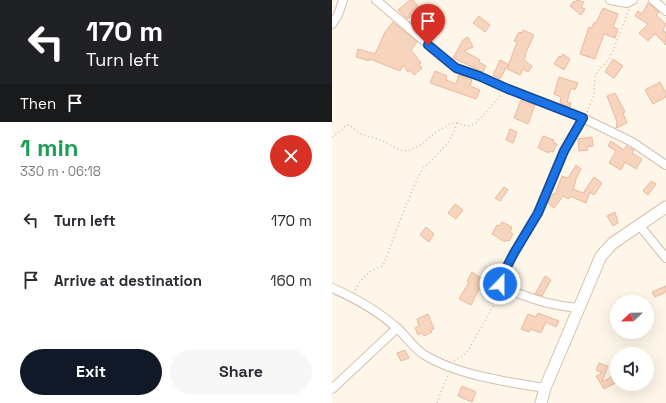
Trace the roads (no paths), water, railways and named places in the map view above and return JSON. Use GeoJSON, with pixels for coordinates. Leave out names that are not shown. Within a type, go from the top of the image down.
{"type":"FeatureCollection","features":[{"type":"Feature","properties":{"kind":"main road"},"geometry":{"type":"LineString","coordinates":[[541,403],[545,388],[601,256],[613,243],[666,207]]}},
{"type":"Feature","properties":{"kind":"street"},"geometry":{"type":"LineString","coordinates":[[332,24],[338,15],[344,0]]}},
{"type":"Feature","properties":{"kind":"street"},"geometry":{"type":"LineString","coordinates":[[376,0],[456,68],[583,118],[632,142],[666,165]]}},
{"type":"Feature","properties":{"kind":"street"},"geometry":{"type":"LineString","coordinates":[[610,0],[622,3],[632,1]]}},
{"type":"Feature","properties":{"kind":"street"},"geometry":{"type":"LineString","coordinates":[[653,0],[666,11]]}},
{"type":"Feature","properties":{"kind":"street"},"geometry":{"type":"LineString","coordinates":[[579,308],[535,301],[505,290],[501,287],[500,280],[538,213],[564,151],[583,118]]}},
{"type":"Feature","properties":{"kind":"street"},"geometry":{"type":"LineString","coordinates":[[639,225],[666,258]]}},
{"type":"Feature","properties":{"kind":"street"},"geometry":{"type":"LineString","coordinates":[[332,288],[351,297],[382,316],[397,328],[420,352],[448,366],[502,381],[545,388]]}},
{"type":"Feature","properties":{"kind":"street"},"geometry":{"type":"LineString","coordinates":[[332,389],[397,328]]}}]}
